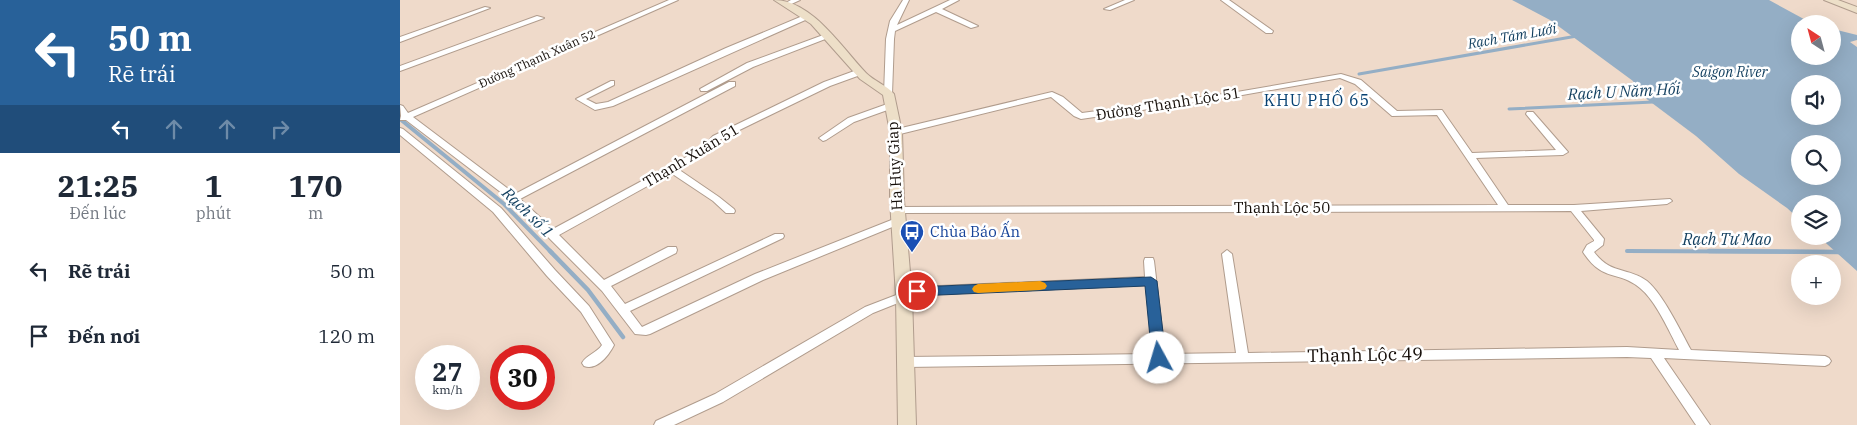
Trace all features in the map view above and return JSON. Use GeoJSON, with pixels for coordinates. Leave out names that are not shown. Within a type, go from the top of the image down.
{"type":"FeatureCollection","features":[{"type":"Feature","properties":{"kind":"street","name":"Đường Thạnh Xuân 52"},"geometry":{"type":"LineString","coordinates":[[402,115],[674,0]]}},
{"type":"Feature","properties":{"kind":"street","name":"Ha Huy Giap"},"geometry":{"type":"LineString","coordinates":[[906,0],[894,21],[892,30],[889,100],[896,132],[898,216],[904,296],[907,425]]}},
{"type":"Feature","properties":{"kind":"street"},"geometry":{"type":"LineString","coordinates":[[892,30],[956,0]]}},
{"type":"Feature","properties":{"kind":"street"},"geometry":{"type":"LineString","coordinates":[[1108,9],[1130,0]]}},
{"type":"Feature","properties":{"kind":"street"},"geometry":{"type":"LineString","coordinates":[[1224,0],[1269,31]]}},
{"type":"Feature","properties":{"kind":"street"},"geometry":{"type":"LineString","coordinates":[[1830,0],[1857,10]]}},
{"type":"Feature","properties":{"kind":"street"},"geometry":{"type":"LineString","coordinates":[[788,1],[828,36],[860,72],[889,100],[851,120],[823,138]]}},
{"type":"Feature","properties":{"kind":"street"},"geometry":{"type":"LineString","coordinates":[[400,40],[487,8]]}},
{"type":"Feature","properties":{"kind":"street"},"geometry":{"type":"LineString","coordinates":[[936,9],[974,26]]}},
{"type":"Feature","properties":{"kind":"street"},"geometry":{"type":"LineString","coordinates":[[611,84],[580,99],[595,107],[610,104],[729,50],[808,17]]}},
{"type":"Feature","properties":{"kind":"street"},"geometry":{"type":"LineString","coordinates":[[400,69],[540,18]]}},
{"type":"Feature","properties":{"kind":"street"},"geometry":{"type":"LineString","coordinates":[[704,88],[750,65],[828,36]]}},
{"type":"Feature","properties":{"kind":"street","name":"Thạnh Xuân 51"},"geometry":{"type":"LineString","coordinates":[[552,234],[671,169],[708,147],[716,138],[828,84],[860,72]]}},
{"type":"Feature","properties":{"kind":"street","name":"Đường Thạnh Lộc 51"},"geometry":{"type":"LineString","coordinates":[[896,132],[1052,94],[1058,96],[1072,112],[1081,116],[1231,95],[1340,76],[1358,82],[1395,114],[1439,112],[1469,156]]}},
{"type":"Feature","properties":{"kind":"street"},"geometry":{"type":"LineString","coordinates":[[514,198],[732,84]]}},
{"type":"Feature","properties":{"kind":"street"},"geometry":{"type":"LineString","coordinates":[[1469,156],[1563,152],[1530,114]]}},
{"type":"Feature","properties":{"kind":"street"},"geometry":{"type":"LineString","coordinates":[[402,115],[514,198],[603,285],[636,329],[646,331],[767,274],[898,216]]}},
{"type":"Feature","properties":{"kind":"street"},"geometry":{"type":"LineString","coordinates":[[400,130],[498,210],[551,273],[585,309],[608,345],[606,351],[588,363]]}},
{"type":"Feature","properties":{"kind":"street"},"geometry":{"type":"LineString","coordinates":[[1469,156],[1505,208]]}},
{"type":"Feature","properties":{"kind":"street"},"geometry":{"type":"LineString","coordinates":[[671,169],[716,199],[730,211]]}},
{"type":"Feature","properties":{"kind":"street","name":"Thạnh Lộc 50"},"geometry":{"type":"LineString","coordinates":[[898,216],[1574,208],[1667,201]]}},
{"type":"Feature","properties":{"kind":"street"},"geometry":{"type":"LineString","coordinates":[[1574,208],[1599,239],[1599,243],[1590,248],[1588,252],[1604,269],[1644,284],[1688,356]]}},
{"type":"Feature","properties":{"kind":"street"},"geometry":{"type":"LineString","coordinates":[[622,310],[779,236]]}},
{"type":"Feature","properties":{"kind":"street"},"geometry":{"type":"LineString","coordinates":[[603,285],[672,250]]}},
{"type":"Feature","properties":{"kind":"street"},"geometry":{"type":"LineString","coordinates":[[1227,254],[1242,358]]}},
{"type":"Feature","properties":{"kind":"street"},"geometry":{"type":"LineString","coordinates":[[1149,261],[1159,358]]}},
{"type":"Feature","properties":{"kind":"street"},"geometry":{"type":"LineString","coordinates":[[661,425],[719,398],[869,310],[917,291],[1151,281]]}},
{"type":"Feature","properties":{"kind":"street"},"geometry":{"type":"LineString","coordinates":[[1654,353],[1703,425]]}},
{"type":"Feature","properties":{"kind":"street","name":"Thạnh Lộc 49"},"geometry":{"type":"LineString","coordinates":[[905,362],[1408,354],[1654,353],[1825,361]]}},
{"type":"Feature","properties":{"kind":"water","name":"Saigon River"},"geometry":{"type":"Polygon","coordinates":[[[1512,0],[1769,0],[1796,15],[1791,15],[1791,65],[1841,65],[1841,31],[1857,35],[1857,40],[1850,42],[1857,47],[1857,271],[1828,245],[1841,245],[1841,195],[1791,195],[1791,212],[1739,174],[1696,136],[1640,94],[1633,81],[1550,20],[1512,0]]]}},
{"type":"Feature","properties":{"kind":"waterway","name":"Rạch Tám Lưới"},"geometry":{"type":"LineString","coordinates":[[1359,74],[1577,36]]}},
{"type":"Feature","properties":{"kind":"waterway","name":"Rạch U Năm Hối"},"geometry":{"type":"LineString","coordinates":[[1509,109],[1653,102]]}},
{"type":"Feature","properties":{"kind":"waterway","name":"Rạch số 1"},"geometry":{"type":"LineString","coordinates":[[400,119],[504,204],[552,253]]}},
{"type":"Feature","properties":{"kind":"waterway","name":"Rạch số 1"},"geometry":{"type":"LineString","coordinates":[[550,251],[588,290],[623,337]]}},
{"type":"Feature","properties":{"kind":"waterway","name":"Rạch Tư Mao"},"geometry":{"type":"LineString","coordinates":[[1627,251],[1840,252],[1709,251]]}},
{"type":"Feature","properties":{"kind":"slow traffic"},"geometry":{"type":"LineString","coordinates":[[978,289],[1040,286]]}},
{"type":"Feature","properties":{"kind":"place","name":"Chùa Báo Ấn"},"geometry":{"type":"Point","coordinates":[912,253]}},
{"type":"Feature","properties":{"kind":"district","name":"KHU PHỐ 65"},"geometry":{"type":"Point","coordinates":[1317,100]}},
{"type":"Feature","properties":{"kind":"route"},"geometry":{"type":"LineString","coordinates":[[917,291],[1151,281],[1159,358]]}}]}
